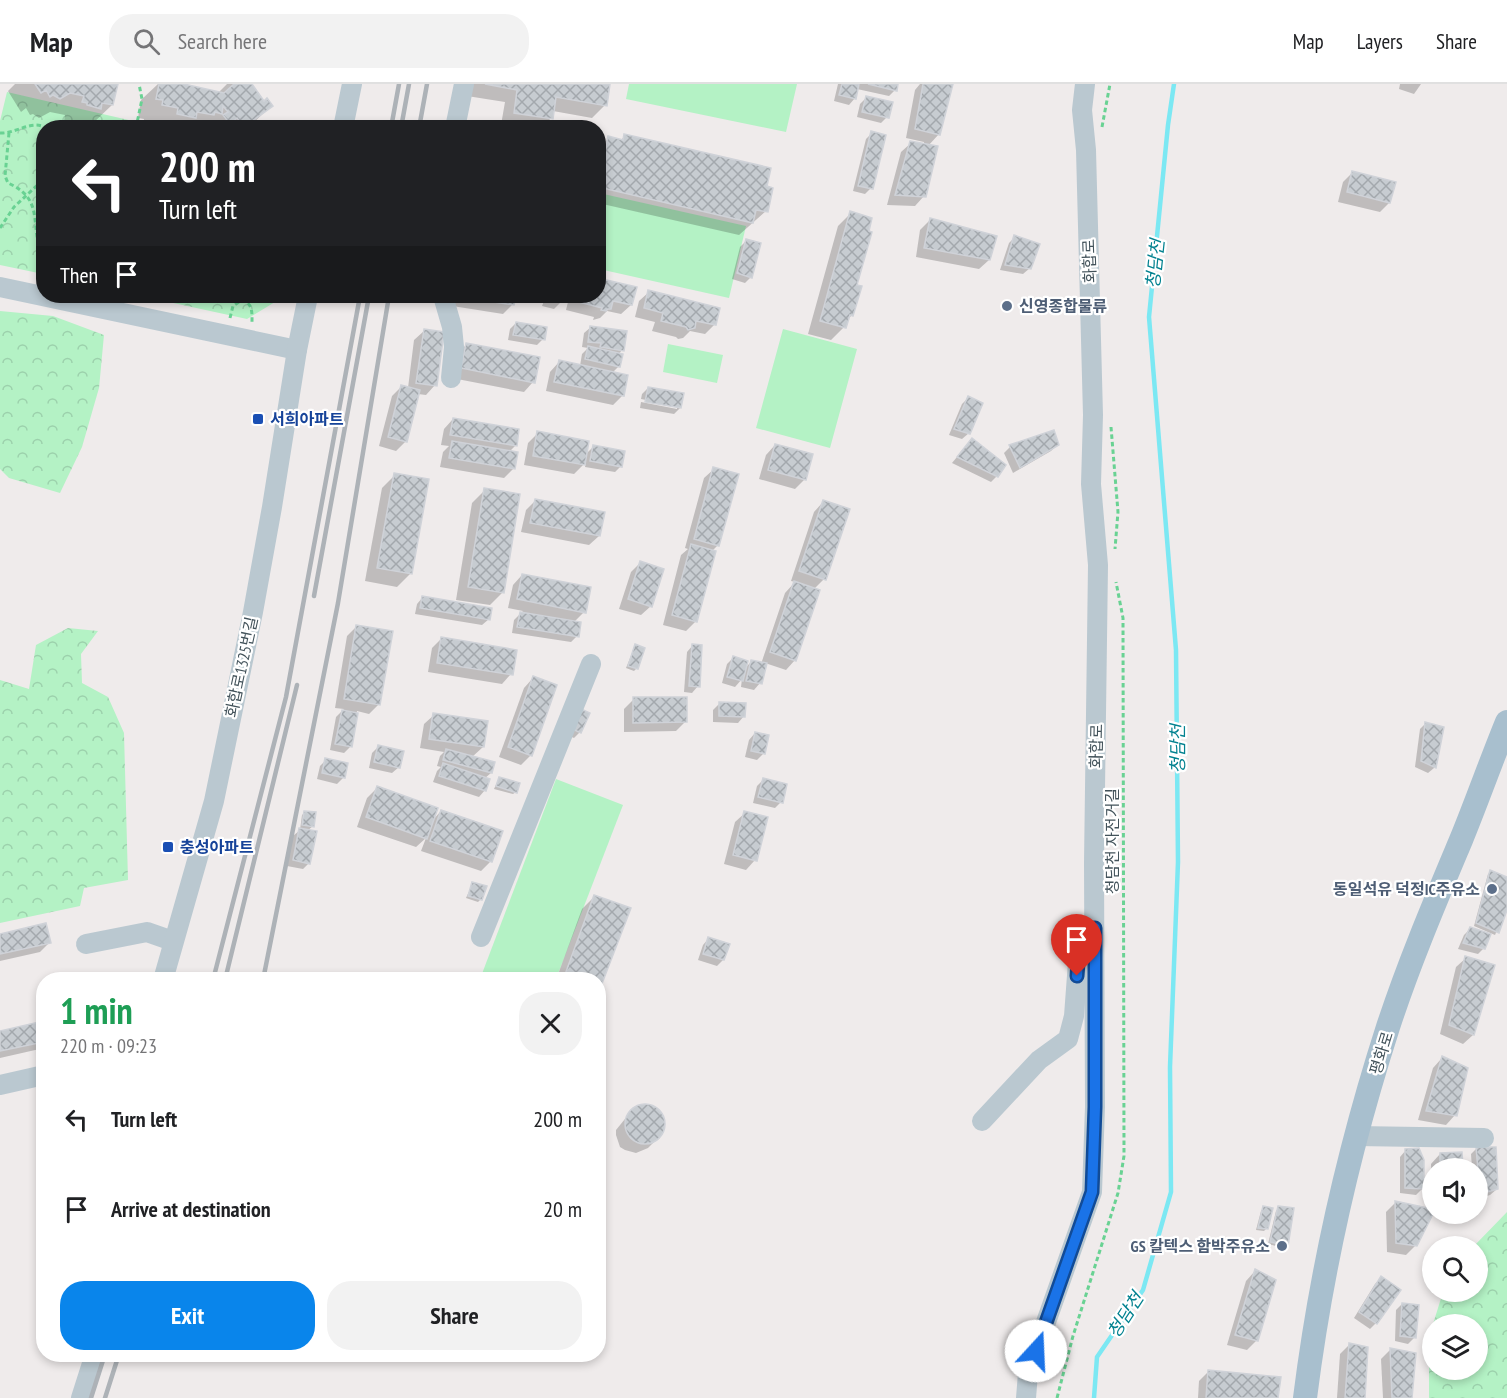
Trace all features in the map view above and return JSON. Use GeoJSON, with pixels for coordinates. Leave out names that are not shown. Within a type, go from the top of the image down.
{"type":"FeatureCollection","features":[{"type":"Feature","properties":{"kind":"main road","name":"평화로"},"geometry":{"type":"LineString","coordinates":[[1305,1398],[1313,1340],[1337,1210],[1389,1025],[1433,905],[1507,722]]}},
{"type":"Feature","properties":{"kind":"street"},"geometry":{"type":"LineString","coordinates":[[345,120],[352,84]]}},
{"type":"Feature","properties":{"kind":"street"},"geometry":{"type":"LineString","coordinates":[[457,120],[464,84]]}},
{"type":"Feature","properties":{"kind":"street","name":"화합로"},"geometry":{"type":"LineString","coordinates":[[1026,1398],[1028,1373],[1092,1192],[1095,1107],[1098,565],[1091,484],[1093,415],[1086,150],[1082,110],[1085,84]]}},
{"type":"Feature","properties":{"kind":"street"},"geometry":{"type":"LineString","coordinates":[[0,287],[36,295]]}},
{"type":"Feature","properties":{"kind":"street"},"geometry":{"type":"LineString","coordinates":[[75,303],[297,350]]}},
{"type":"Feature","properties":{"kind":"street","name":"화합로1325번길"},"geometry":{"type":"LineString","coordinates":[[165,972],[214,801],[253,612],[307,303]]}},
{"type":"Feature","properties":{"kind":"street"},"geometry":{"type":"LineString","coordinates":[[445,303],[452,327],[454,347],[451,378]]}},
{"type":"Feature","properties":{"kind":"street"},"geometry":{"type":"LineString","coordinates":[[481,937],[591,664]]}},
{"type":"Feature","properties":{"kind":"street"},"geometry":{"type":"LineString","coordinates":[[152,972],[186,898]]}},
{"type":"Feature","properties":{"kind":"street"},"geometry":{"type":"LineString","coordinates":[[982,1121],[1039,1060],[1068,1039],[1074,1016],[1078,962],[1095,928]]}},
{"type":"Feature","properties":{"kind":"street"},"geometry":{"type":"LineString","coordinates":[[86,944],[147,932],[167,939]]}},
{"type":"Feature","properties":{"kind":"street"},"geometry":{"type":"LineString","coordinates":[[0,1085],[36,1077]]}},
{"type":"Feature","properties":{"kind":"street"},"geometry":{"type":"LineString","coordinates":[[1356,1136],[1484,1138]]}},
{"type":"Feature","properties":{"kind":"street"},"geometry":{"type":"LineString","coordinates":[[81,1398],[92,1362]]}},
{"type":"Feature","properties":{"kind":"path"},"geometry":{"type":"LineString","coordinates":[[138,120],[142,99],[139,84]]}},
{"type":"Feature","properties":{"kind":"path"},"geometry":{"type":"LineString","coordinates":[[0,133],[9,133],[36,124]]}},
{"type":"Feature","properties":{"kind":"path"},"geometry":{"type":"LineString","coordinates":[[9,133],[5,176],[8,183],[26,194],[34,208],[36,227]]}},
{"type":"Feature","properties":{"kind":"path"},"geometry":{"type":"LineString","coordinates":[[0,228],[14,207],[36,186]]}},
{"type":"Feature","properties":{"kind":"path"},"geometry":{"type":"LineString","coordinates":[[230,318],[233,306],[236,303]]}},
{"type":"Feature","properties":{"kind":"path"},"geometry":{"type":"LineString","coordinates":[[248,303],[251,308],[252,323]]}},
{"type":"Feature","properties":{"kind":"path","name":"청담천 자전거길"},"geometry":{"type":"LineString","coordinates":[[1057,1398],[1072,1336],[1118,1193],[1124,1156],[1123,618],[1114,574]]}},
{"type":"Feature","properties":{"kind":"green space"},"geometry":{"type":"Polygon","coordinates":[[[629,84],[797,84],[786,132],[626,99],[629,84]]]}},
{"type":"Feature","properties":{"kind":"green space"},"geometry":{"type":"Polygon","coordinates":[[[7,92],[129,120],[36,120],[36,273],[0,265],[0,121],[7,92]]]}},
{"type":"Feature","properties":{"kind":"green space"},"geometry":{"type":"Polygon","coordinates":[[[606,195],[746,226],[729,298],[606,271],[606,195]]]}},
{"type":"Feature","properties":{"kind":"green space"},"geometry":{"type":"Polygon","coordinates":[[[173,303],[273,303],[247,319],[173,303]]]}},
{"type":"Feature","properties":{"kind":"green space"},"geometry":{"type":"Polygon","coordinates":[[[0,311],[53,316],[104,335],[99,388],[82,447],[60,493],[9,478],[0,469],[0,311]]]}},
{"type":"Feature","properties":{"kind":"green space"},"geometry":{"type":"Polygon","coordinates":[[[783,329],[857,349],[830,448],[756,428],[783,329]]]}},
{"type":"Feature","properties":{"kind":"green space"},"geometry":{"type":"Polygon","coordinates":[[[668,344],[723,355],[717,383],[663,372],[668,344]]]}},
{"type":"Feature","properties":{"kind":"green space"},"geometry":{"type":"Polygon","coordinates":[[[68,628],[98,631],[81,654],[82,683],[108,697],[124,733],[128,880],[84,888],[80,906],[0,923],[0,680],[29,689],[36,645],[68,628]]]}},
{"type":"Feature","properties":{"kind":"green space"},"geometry":{"type":"Polygon","coordinates":[[[556,779],[623,805],[559,972],[483,972],[556,779]]]}},
{"type":"Feature","properties":{"kind":"green space"},"geometry":{"type":"Polygon","coordinates":[[[1507,1212],[1507,1398],[1429,1398],[1429,1380],[1488,1380],[1488,1314],[1436,1314],[1440,1302],[1488,1302],[1488,1236],[1484,1236],[1507,1212]]]}},
{"type":"Feature","properties":{"kind":"building"},"geometry":{"type":"Polygon","coordinates":[[[35,84],[118,84],[113,105],[102,103],[101,109],[82,102],[84,96],[70,93],[60,99],[53,95],[50,97],[46,90],[41,93],[35,84]]]}},
{"type":"Feature","properties":{"kind":"building"},"geometry":{"type":"Polygon","coordinates":[[[159,84],[184,84],[224,93],[234,84],[252,84],[264,101],[267,98],[273,106],[254,120],[239,120],[237,118],[227,120],[223,115],[228,112],[223,106],[222,114],[197,112],[196,118],[177,114],[178,108],[162,105],[163,100],[156,99],[159,84]]]}},
{"type":"Feature","properties":{"kind":"building"},"geometry":{"type":"Polygon","coordinates":[[[485,84],[610,84],[607,106],[556,97],[553,119],[514,113],[517,90],[485,84]]]}},
{"type":"Feature","properties":{"kind":"building"},"geometry":{"type":"Polygon","coordinates":[[[842,84],[859,84],[856,99],[839,95],[842,84]]]}},
{"type":"Feature","properties":{"kind":"building"},"geometry":{"type":"Polygon","coordinates":[[[868,84],[898,84],[897,91],[868,84]]]}},
{"type":"Feature","properties":{"kind":"building"},"geometry":{"type":"Polygon","coordinates":[[[923,84],[953,84],[940,135],[915,129],[923,84]]]}},
{"type":"Feature","properties":{"kind":"building"},"geometry":{"type":"Polygon","coordinates":[[[866,96],[893,102],[889,118],[862,112],[866,96]]]}},
{"type":"Feature","properties":{"kind":"building"},"geometry":{"type":"Polygon","coordinates":[[[871,131],[886,135],[873,189],[858,186],[871,131]]]}},
{"type":"Feature","properties":{"kind":"building"},"geometry":{"type":"Polygon","coordinates":[[[624,134],[771,168],[767,186],[773,188],[768,212],[756,210],[753,223],[606,189],[608,136],[623,140],[624,134]]]}},
{"type":"Feature","properties":{"kind":"building"},"geometry":{"type":"Polygon","coordinates":[[[910,141],[938,146],[926,197],[895,195],[910,141]]]}},
{"type":"Feature","properties":{"kind":"building"},"geometry":{"type":"Polygon","coordinates":[[[1352,171],[1396,182],[1390,203],[1347,192],[1352,171]]]}},
{"type":"Feature","properties":{"kind":"building"},"geometry":{"type":"Polygon","coordinates":[[[850,211],[872,218],[869,231],[872,232],[857,285],[862,286],[853,316],[850,315],[846,328],[820,321],[850,211]]]}},
{"type":"Feature","properties":{"kind":"building"},"geometry":{"type":"Polygon","coordinates":[[[930,218],[997,236],[990,260],[924,248],[930,218]]]}},
{"type":"Feature","properties":{"kind":"building"},"geometry":{"type":"Polygon","coordinates":[[[1014,235],[1040,244],[1031,269],[1005,265],[1014,235]]]}},
{"type":"Feature","properties":{"kind":"building"},"geometry":{"type":"Polygon","coordinates":[[[746,239],[761,243],[752,278],[737,273],[746,239]]]}},
{"type":"Feature","properties":{"kind":"building"},"geometry":{"type":"Polygon","coordinates":[[[606,280],[637,287],[632,305],[613,301],[611,309],[606,311],[601,310],[602,308],[583,303],[606,303],[606,280]]]}},
{"type":"Feature","properties":{"kind":"building"},"geometry":{"type":"Polygon","coordinates":[[[648,290],[720,308],[716,325],[696,321],[695,328],[688,330],[686,327],[661,321],[663,313],[644,308],[648,290]]]}},
{"type":"Feature","properties":{"kind":"building"},"geometry":{"type":"Polygon","coordinates":[[[516,322],[547,327],[545,340],[513,335],[516,322]]]}},
{"type":"Feature","properties":{"kind":"building"},"geometry":{"type":"Polygon","coordinates":[[[590,326],[627,331],[624,351],[600,347],[601,343],[588,342],[590,326]]]}},
{"type":"Feature","properties":{"kind":"building"},"geometry":{"type":"Polygon","coordinates":[[[424,329],[444,332],[437,386],[416,383],[424,329]]]}},
{"type":"Feature","properties":{"kind":"building"},"geometry":{"type":"Polygon","coordinates":[[[466,343],[540,357],[535,383],[461,368],[466,343]]]}},
{"type":"Feature","properties":{"kind":"building"},"geometry":{"type":"Polygon","coordinates":[[[588,346],[623,354],[620,367],[585,359],[588,346]]]}},
{"type":"Feature","properties":{"kind":"building"},"geometry":{"type":"Polygon","coordinates":[[[559,360],[628,375],[624,396],[554,382],[559,360]]]}},
{"type":"Feature","properties":{"kind":"building"},"geometry":{"type":"Polygon","coordinates":[[[401,385],[420,390],[407,442],[388,437],[401,385]]]}},
{"type":"Feature","properties":{"kind":"building"},"geometry":{"type":"Polygon","coordinates":[[[648,387],[684,393],[681,408],[645,402],[648,387]]]}},
{"type":"Feature","properties":{"kind":"building"},"geometry":{"type":"Polygon","coordinates":[[[968,396],[983,403],[970,434],[954,429],[968,396]]]}},
{"type":"Feature","properties":{"kind":"building"},"geometry":{"type":"Polygon","coordinates":[[[453,418],[519,429],[517,446],[450,435],[453,418]]]}},
{"type":"Feature","properties":{"kind":"building"},"geometry":{"type":"Polygon","coordinates":[[[1054,430],[1059,445],[1020,468],[1009,445],[1054,430]]]}},
{"type":"Feature","properties":{"kind":"building"},"geometry":{"type":"Polygon","coordinates":[[[537,431],[589,441],[585,465],[533,456],[537,431]]]}},
{"type":"Feature","properties":{"kind":"building"},"geometry":{"type":"Polygon","coordinates":[[[972,438],[1006,465],[998,477],[957,457],[972,438]]]}},
{"type":"Feature","properties":{"kind":"building"},"geometry":{"type":"Polygon","coordinates":[[[452,441],[518,452],[515,469],[449,458],[452,441]]]}},
{"type":"Feature","properties":{"kind":"building"},"geometry":{"type":"Polygon","coordinates":[[[775,444],[813,454],[806,480],[768,470],[775,444]]]}},
{"type":"Feature","properties":{"kind":"building"},"geometry":{"type":"Polygon","coordinates":[[[593,445],[625,451],[622,467],[590,461],[593,445]]]}},
{"type":"Feature","properties":{"kind":"building"},"geometry":{"type":"Polygon","coordinates":[[[713,467],[739,474],[719,546],[694,539],[713,467]]]}},
{"type":"Feature","properties":{"kind":"building"},"geometry":{"type":"Polygon","coordinates":[[[394,473],[429,479],[412,574],[377,568],[394,473]]]}},
{"type":"Feature","properties":{"kind":"building"},"geometry":{"type":"Polygon","coordinates":[[[484,488],[520,494],[504,593],[468,587],[484,488]]]}},
{"type":"Feature","properties":{"kind":"building"},"geometry":{"type":"Polygon","coordinates":[[[535,499],[605,512],[600,536],[530,523],[535,499]]]}},
{"type":"Feature","properties":{"kind":"building"},"geometry":{"type":"Polygon","coordinates":[[[823,500],[850,509],[826,580],[799,571],[823,500]]]}},
{"type":"Feature","properties":{"kind":"building"},"geometry":{"type":"Polygon","coordinates":[[[691,544],[716,551],[697,622],[672,615],[691,544]]]}},
{"type":"Feature","properties":{"kind":"building"},"geometry":{"type":"Polygon","coordinates":[[[640,561],[664,569],[652,607],[628,599],[640,561]]]}},
{"type":"Feature","properties":{"kind":"building"},"geometry":{"type":"Polygon","coordinates":[[[522,574],[591,587],[586,613],[517,599],[522,574]]]}},
{"type":"Feature","properties":{"kind":"building"},"geometry":{"type":"Polygon","coordinates":[[[794,581],[820,590],[796,661],[770,652],[794,581]]]}},
{"type":"Feature","properties":{"kind":"building"},"geometry":{"type":"Polygon","coordinates":[[[422,596],[492,608],[490,620],[420,608],[422,596]]]}},
{"type":"Feature","properties":{"kind":"building"},"geometry":{"type":"Polygon","coordinates":[[[520,612],[581,622],[579,637],[517,627],[520,612]]]}},
{"type":"Feature","properties":{"kind":"building"},"geometry":{"type":"Polygon","coordinates":[[[356,625],[393,631],[380,705],[344,699],[356,625]]]}},
{"type":"Feature","properties":{"kind":"building"},"geometry":{"type":"Polygon","coordinates":[[[441,637],[517,650],[513,675],[437,663],[441,637]]]}},
{"type":"Feature","properties":{"kind":"building"},"geometry":{"type":"Polygon","coordinates":[[[635,644],[645,648],[638,669],[628,666],[635,644]]]}},
{"type":"Feature","properties":{"kind":"building"},"geometry":{"type":"Polygon","coordinates":[[[692,644],[702,645],[700,687],[689,686],[692,644]]]}},
{"type":"Feature","properties":{"kind":"building"},"geometry":{"type":"Polygon","coordinates":[[[733,656],[748,661],[743,681],[727,677],[733,656]]]}},
{"type":"Feature","properties":{"kind":"building"},"geometry":{"type":"Polygon","coordinates":[[[751,660],[767,663],[762,684],[746,681],[751,660]]]}},
{"type":"Feature","properties":{"kind":"building"},"geometry":{"type":"Polygon","coordinates":[[[533,676],[557,685],[532,756],[508,747],[533,676]]]}},
{"type":"Feature","properties":{"kind":"building"},"geometry":{"type":"Polygon","coordinates":[[[633,697],[687,697],[687,722],[633,723],[633,697]]]}},
{"type":"Feature","properties":{"kind":"building"},"geometry":{"type":"Polygon","coordinates":[[[719,702],[746,703],[745,717],[719,716],[719,702]]]}},
{"type":"Feature","properties":{"kind":"building"},"geometry":{"type":"Polygon","coordinates":[[[579,708],[590,713],[581,733],[570,728],[579,708]]]}},
{"type":"Feature","properties":{"kind":"building"},"geometry":{"type":"Polygon","coordinates":[[[342,710],[358,713],[352,747],[335,744],[342,710]]]}},
{"type":"Feature","properties":{"kind":"building"},"geometry":{"type":"Polygon","coordinates":[[[433,713],[488,721],[484,747],[429,739],[433,713]]]}},
{"type":"Feature","properties":{"kind":"building"},"geometry":{"type":"Polygon","coordinates":[[[1425,722],[1444,727],[1436,768],[1421,761],[1425,722]]]}},
{"type":"Feature","properties":{"kind":"building"},"geometry":{"type":"Polygon","coordinates":[[[755,732],[769,735],[765,754],[751,751],[755,732]]]}},
{"type":"Feature","properties":{"kind":"building"},"geometry":{"type":"Polygon","coordinates":[[[378,745],[404,751],[400,768],[374,762],[378,745]]]}},
{"type":"Feature","properties":{"kind":"building"},"geometry":{"type":"Polygon","coordinates":[[[446,749],[495,762],[492,773],[443,760],[446,749]]]}},
{"type":"Feature","properties":{"kind":"building"},"geometry":{"type":"Polygon","coordinates":[[[325,758],[348,763],[345,778],[322,773],[325,758]]]}},
{"type":"Feature","properties":{"kind":"building"},"geometry":{"type":"Polygon","coordinates":[[[443,763],[490,779],[486,791],[439,776],[443,763]]]}},
{"type":"Feature","properties":{"kind":"building"},"geometry":{"type":"Polygon","coordinates":[[[499,777],[520,783],[517,793],[496,786],[499,777]]]}},
{"type":"Feature","properties":{"kind":"building"},"geometry":{"type":"Polygon","coordinates":[[[763,778],[787,784],[783,803],[758,797],[763,778]]]}},
{"type":"Feature","properties":{"kind":"building"},"geometry":{"type":"Polygon","coordinates":[[[377,786],[438,808],[427,839],[366,817],[377,786]]]}},
{"type":"Feature","properties":{"kind":"building"},"geometry":{"type":"Polygon","coordinates":[[[441,810],[503,831],[492,862],[430,841],[441,810]]]}},
{"type":"Feature","properties":{"kind":"building"},"geometry":{"type":"Polygon","coordinates":[[[304,811],[316,812],[314,827],[302,825],[304,811]]]}},
{"type":"Feature","properties":{"kind":"building"},"geometry":{"type":"Polygon","coordinates":[[[744,811],[768,817],[757,861],[733,855],[744,811]]]}},
{"type":"Feature","properties":{"kind":"building"},"geometry":{"type":"Polygon","coordinates":[[[299,828],[317,831],[310,864],[293,860],[299,828]]]}},
{"type":"Feature","properties":{"kind":"building"},"geometry":{"type":"Polygon","coordinates":[[[1490,870],[1507,877],[1507,910],[1499,933],[1476,923],[1490,870]]]}},
{"type":"Feature","properties":{"kind":"building"},"geometry":{"type":"Polygon","coordinates":[[[472,882],[487,886],[482,900],[468,896],[472,882]]]}},
{"type":"Feature","properties":{"kind":"building"},"geometry":{"type":"Polygon","coordinates":[[[594,895],[631,908],[606,973],[566,972],[594,895]]]}},
{"type":"Feature","properties":{"kind":"building"},"geometry":{"type":"Polygon","coordinates":[[[46,923],[51,943],[0,954],[0,934],[46,923]]]}},
{"type":"Feature","properties":{"kind":"building"},"geometry":{"type":"Polygon","coordinates":[[[1470,927],[1491,934],[1485,949],[1463,943],[1470,927]]]}},
{"type":"Feature","properties":{"kind":"building"},"geometry":{"type":"Polygon","coordinates":[[[708,937],[730,944],[724,960],[703,954],[708,937]]]}},
{"type":"Feature","properties":{"kind":"building"},"geometry":{"type":"Polygon","coordinates":[[[1465,956],[1495,965],[1474,1035],[1449,1025],[1465,956]]]}},
{"type":"Feature","properties":{"kind":"building"},"geometry":{"type":"Polygon","coordinates":[[[36,1023],[36,1044],[0,1051],[0,1031],[36,1023]]]}},
{"type":"Feature","properties":{"kind":"building"},"geometry":{"type":"Polygon","coordinates":[[[1442,1056],[1468,1068],[1457,1116],[1426,1111],[1442,1056]]]}},
{"type":"Feature","properties":{"kind":"building"},"geometry":{"type":"Polygon","coordinates":[[[645,1104],[653,1105],[659,1110],[664,1116],[664,1132],[659,1138],[653,1143],[645,1144],[637,1143],[631,1138],[626,1132],[625,1124],[626,1116],[631,1110],[637,1105],[645,1104]]]}},
{"type":"Feature","properties":{"kind":"building"},"geometry":{"type":"Polygon","coordinates":[[[1476,1147],[1496,1147],[1498,1189],[1488,1192],[1488,1158],[1477,1158],[1476,1147]]]}},
{"type":"Feature","properties":{"kind":"building"},"geometry":{"type":"Polygon","coordinates":[[[1419,1148],[1423,1158],[1422,1189],[1405,1188],[1405,1149],[1419,1148]]]}},
{"type":"Feature","properties":{"kind":"building"},"geometry":{"type":"Polygon","coordinates":[[[1462,1152],[1462,1158],[1440,1158],[1440,1153],[1462,1152]]]}},
{"type":"Feature","properties":{"kind":"building"},"geometry":{"type":"Polygon","coordinates":[[[1395,1201],[1422,1207],[1422,1224],[1428,1224],[1417,1246],[1396,1243],[1395,1201]]]}},
{"type":"Feature","properties":{"kind":"building"},"geometry":{"type":"Polygon","coordinates":[[[1263,1206],[1273,1208],[1268,1229],[1258,1228],[1263,1206]]]}},
{"type":"Feature","properties":{"kind":"building"},"geometry":{"type":"Polygon","coordinates":[[[1278,1206],[1294,1208],[1288,1246],[1270,1242],[1278,1206]]]}},
{"type":"Feature","properties":{"kind":"building"},"geometry":{"type":"Polygon","coordinates":[[[1255,1269],[1276,1280],[1258,1341],[1235,1335],[1255,1269]]]}},
{"type":"Feature","properties":{"kind":"building"},"geometry":{"type":"Polygon","coordinates":[[[1381,1276],[1401,1290],[1377,1324],[1359,1312],[1381,1276]]]}},
{"type":"Feature","properties":{"kind":"building"},"geometry":{"type":"Polygon","coordinates":[[[1402,1303],[1419,1305],[1416,1338],[1400,1336],[1402,1303]]]}},
{"type":"Feature","properties":{"kind":"building"},"geometry":{"type":"Polygon","coordinates":[[[1349,1343],[1368,1347],[1365,1398],[1345,1398],[1349,1343]]]}},
{"type":"Feature","properties":{"kind":"building"},"geometry":{"type":"Polygon","coordinates":[[[1390,1348],[1416,1353],[1412,1398],[1392,1398],[1390,1348]]]}},
{"type":"Feature","properties":{"kind":"building"},"geometry":{"type":"Polygon","coordinates":[[[1208,1370],[1281,1377],[1278,1398],[1206,1398],[1208,1370]]]}},
{"type":"Feature","properties":{"kind":"waterway","name":"청담천"},"geometry":{"type":"LineString","coordinates":[[1094,1398],[1097,1357],[1143,1290],[1171,1192],[1170,1067],[1178,862],[1176,650],[1149,317],[1174,84]]}},
{"type":"Feature","properties":{"kind":"railway"},"geometry":{"type":"LineString","coordinates":[[392,120],[399,84]]}},
{"type":"Feature","properties":{"kind":"railway"},"geometry":{"type":"LineString","coordinates":[[402,120],[409,84]]}},
{"type":"Feature","properties":{"kind":"railway"},"geometry":{"type":"LineString","coordinates":[[420,120],[427,84]]}},
{"type":"Feature","properties":{"kind":"railway"},"geometry":{"type":"LineString","coordinates":[[215,972],[286,697],[359,303]]}},
{"type":"Feature","properties":{"kind":"railway"},"geometry":{"type":"LineString","coordinates":[[314,596],[368,303]]}},
{"type":"Feature","properties":{"kind":"railway"},"geometry":{"type":"LineString","coordinates":[[265,972],[338,603],[388,303]]}},
{"type":"Feature","properties":{"kind":"railway"},"geometry":{"type":"LineString","coordinates":[[227,972],[297,685]]}},
{"type":"Feature","properties":{"kind":"railway"},"geometry":{"type":"LineString","coordinates":[[91,1398],[102,1362]]}},
{"type":"Feature","properties":{"kind":"railway"},"geometry":{"type":"LineString","coordinates":[[105,1398],[116,1362]]}},
{"type":"Feature","properties":{"kind":"place","name":"신영종합물류"},"geometry":{"type":"Point","coordinates":[1007,306]}},
{"type":"Feature","properties":{"kind":"place","name":"서희아파트"},"geometry":{"type":"Point","coordinates":[258,419]}},
{"type":"Feature","properties":{"kind":"place","name":"충성아파트"},"geometry":{"type":"Point","coordinates":[168,847]}},
{"type":"Feature","properties":{"kind":"place","name":"동일석유 덕정IC주유소"},"geometry":{"type":"Point","coordinates":[1492,889]}},
{"type":"Feature","properties":{"kind":"place","name":"GS 칼텍스 함박주유소"},"geometry":{"type":"Point","coordinates":[1282,1246]}},
{"type":"Feature","properties":{"kind":"route"},"geometry":{"type":"LineString","coordinates":[[1036,1351],[1092,1192],[1095,1107],[1095,928],[1078,962],[1077,976]]}}]}
